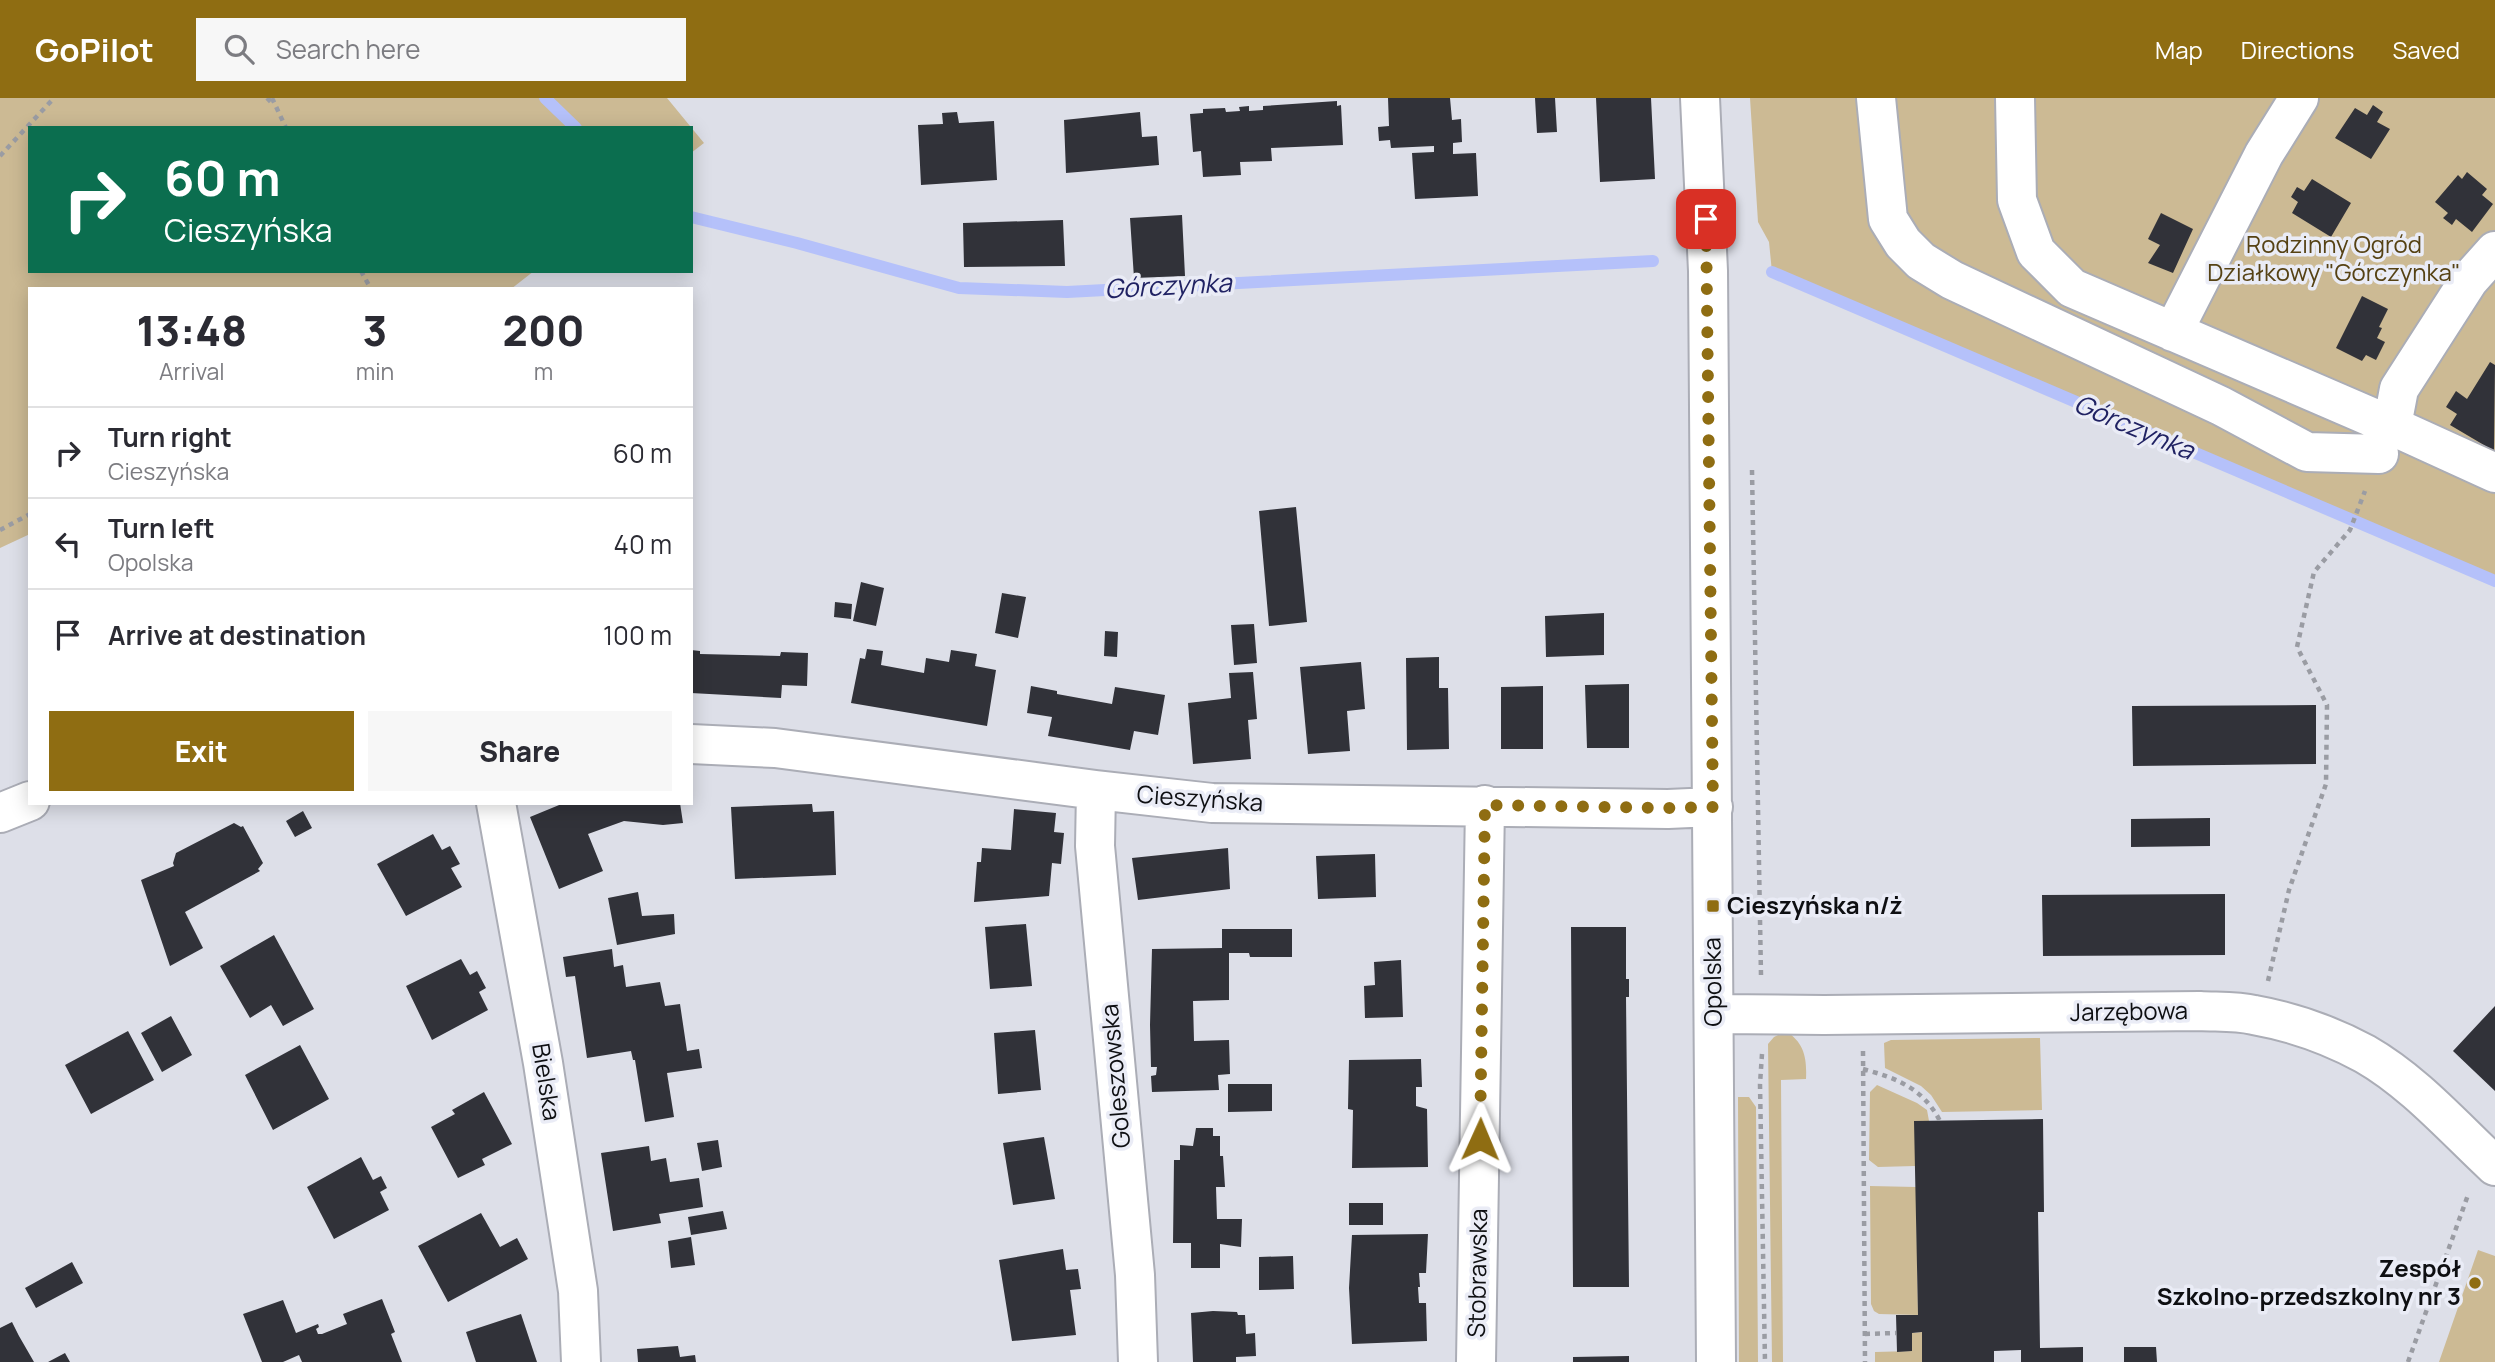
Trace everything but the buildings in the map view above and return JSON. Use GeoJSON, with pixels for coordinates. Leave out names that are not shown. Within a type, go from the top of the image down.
{"type":"FeatureCollection","features":[{"type":"Feature","properties":{"kind":"street","name":"Opolska"},"geometry":{"type":"LineString","coordinates":[[1700,98],[1708,271],[1716,1362]]}},
{"type":"Feature","properties":{"kind":"street"},"geometry":{"type":"LineString","coordinates":[[1876,98],[1888,219],[1903,243],[1921,261],[1952,280],[2221,406],[2306,452],[2385,440]]}},
{"type":"Feature","properties":{"kind":"street"},"geometry":{"type":"LineString","coordinates":[[2015,98],[2017,200],[2036,252],[2072,288],[2173,332],[2385,440],[2495,473]]}},
{"type":"Feature","properties":{"kind":"street"},"geometry":{"type":"LineString","coordinates":[[2173,332],[2264,154],[2299,98]]}},
{"type":"Feature","properties":{"kind":"street"},"geometry":{"type":"LineString","coordinates":[[2385,440],[2399,389],[2469,279],[2495,251]]}},
{"type":"Feature","properties":{"kind":"street","name":"Cieszyńska"},"geometry":{"type":"LineString","coordinates":[[693,744],[775,748],[1212,803],[1713,807]]}},
{"type":"Feature","properties":{"kind":"street","name":"Goleszowska"},"geometry":{"type":"LineString","coordinates":[[1096,790],[1095,846],[1135,1275],[1138,1362]]}},
{"type":"Feature","properties":{"kind":"street"},"geometry":{"type":"LineString","coordinates":[[0,813],[28,803]]}},
{"type":"Feature","properties":{"kind":"street","name":"Bielska"},"geometry":{"type":"LineString","coordinates":[[496,805],[543,1063],[578,1291],[581,1362]]}},
{"type":"Feature","properties":{"kind":"street","name":"Stobrawska"},"geometry":{"type":"LineString","coordinates":[[1476,1362],[1485,805]]}},
{"type":"Feature","properties":{"kind":"street","name":"Jarzębowa"},"geometry":{"type":"LineString","coordinates":[[1714,1014],[2200,1011],[2260,1016],[2329,1036],[2367,1056],[2414,1090],[2489,1160]]}},
{"type":"Feature","properties":{"kind":"path"},"geometry":{"type":"LineString","coordinates":[[0,156],[54,98]]}},
{"type":"Feature","properties":{"kind":"path"},"geometry":{"type":"LineString","coordinates":[[267,98],[277,108]]}},
{"type":"Feature","properties":{"kind":"path"},"geometry":{"type":"LineString","coordinates":[[272,98],[285,126]]}},
{"type":"Feature","properties":{"kind":"path"},"geometry":{"type":"LineString","coordinates":[[1752,468],[1762,985]]}},
{"type":"Feature","properties":{"kind":"path"},"geometry":{"type":"LineString","coordinates":[[2260,1016],[2289,890],[2326,784],[2327,705],[2297,647],[2314,572],[2350,530],[2358,508]]}},
{"type":"Feature","properties":{"kind":"path"},"geometry":{"type":"LineString","coordinates":[[0,530],[28,515]]}},
{"type":"Feature","properties":{"kind":"path"},"geometry":{"type":"LineString","coordinates":[[1863,1015],[1865,1362]]}},
{"type":"Feature","properties":{"kind":"path"},"geometry":{"type":"LineString","coordinates":[[1763,1043],[1760,1084],[1765,1362]]}},
{"type":"Feature","properties":{"kind":"path"},"geometry":{"type":"LineString","coordinates":[[1863,1069],[1887,1076],[1912,1088],[1932,1105],[1940,1121]]}},
{"type":"Feature","properties":{"kind":"path"},"geometry":{"type":"LineString","coordinates":[[2408,1362],[2489,1160]]}},
{"type":"Feature","properties":{"kind":"path"},"geometry":{"type":"LineString","coordinates":[[1865,1334],[1896,1333]]}},
{"type":"Feature","properties":{"kind":"green space"},"geometry":{"type":"Polygon","coordinates":[[[0,98],[667,98],[690,126],[28,126],[28,273],[531,273],[514,287],[28,287],[28,535],[0,548],[0,98]]]}},
{"type":"Feature","properties":{"kind":"green space","name":"Rodzinny Ogród Działkowy \"Górczynka\""},"geometry":{"type":"Polygon","coordinates":[[[1750,98],[2495,98],[2495,581],[1772,272],[1769,242],[1758,222],[1750,98]]]}},
{"type":"Feature","properties":{"kind":"green space"},"geometry":{"type":"Polygon","coordinates":[[[693,130],[704,143],[693,151],[693,130]]]}},
{"type":"Feature","properties":{"kind":"green space"},"geometry":{"type":"Polygon","coordinates":[[[1786,1031],[1801,1046],[1806,1064],[1806,1079],[1781,1080],[1783,1362],[1772,1362],[1768,1044],[1774,1037],[1786,1031]]]}},
{"type":"Feature","properties":{"kind":"green space"},"geometry":{"type":"Polygon","coordinates":[[[2040,1038],[2042,1110],[1942,1112],[1931,1095],[1921,1086],[1885,1068],[1884,1043],[1891,1040],[2040,1038]]]}},
{"type":"Feature","properties":{"kind":"green space"},"geometry":{"type":"Polygon","coordinates":[[[1877,1085],[1927,1110],[1929,1121],[1915,1166],[1878,1167],[1869,1160],[1870,1092],[1877,1085]]]}},
{"type":"Feature","properties":{"kind":"green space"},"geometry":{"type":"Polygon","coordinates":[[[1738,1097],[1749,1097],[1756,1107],[1758,1362],[1739,1362],[1738,1097]]]}},
{"type":"Feature","properties":{"kind":"green space"},"geometry":{"type":"Polygon","coordinates":[[[1870,1186],[1916,1187],[1918,1315],[1879,1314],[1871,1304],[1870,1186]]]}},
{"type":"Feature","properties":{"kind":"green space","name":"Zespół Szkolno-przedszkolny nr 3"},"geometry":{"type":"Polygon","coordinates":[[[2478,1250],[2495,1256],[2495,1362],[2439,1362],[2478,1250]]]}},
{"type":"Feature","properties":{"kind":"green space"},"geometry":{"type":"Polygon","coordinates":[[[1922,1332],[1922,1362],[1875,1362],[1875,1352],[1912,1351],[1912,1333],[1922,1332]]]}},
{"type":"Feature","properties":{"kind":"waterway","name":"Górczynka"},"geometry":{"type":"LineString","coordinates":[[545,98],[574,126]]}},
{"type":"Feature","properties":{"kind":"waterway","name":"Górczynka"},"geometry":{"type":"LineString","coordinates":[[693,217],[959,288],[1067,292],[1653,261]]}},
{"type":"Feature","properties":{"kind":"waterway","name":"Górczynka"},"geometry":{"type":"LineString","coordinates":[[1772,272],[2495,581]]}},
{"type":"Feature","properties":{"kind":"place","name":"Cieszyńska n/ż"},"geometry":{"type":"Point","coordinates":[1713,906]}},
{"type":"Feature","properties":{"kind":"place","name":"Zespół Szkolno-przedszkolny nr 3"},"geometry":{"type":"Point","coordinates":[2475,1283]}},
{"type":"Feature","properties":{"kind":"route"},"geometry":{"type":"LineString","coordinates":[[1480,1139],[1485,805],[1713,807],[1706,219]]}}]}
